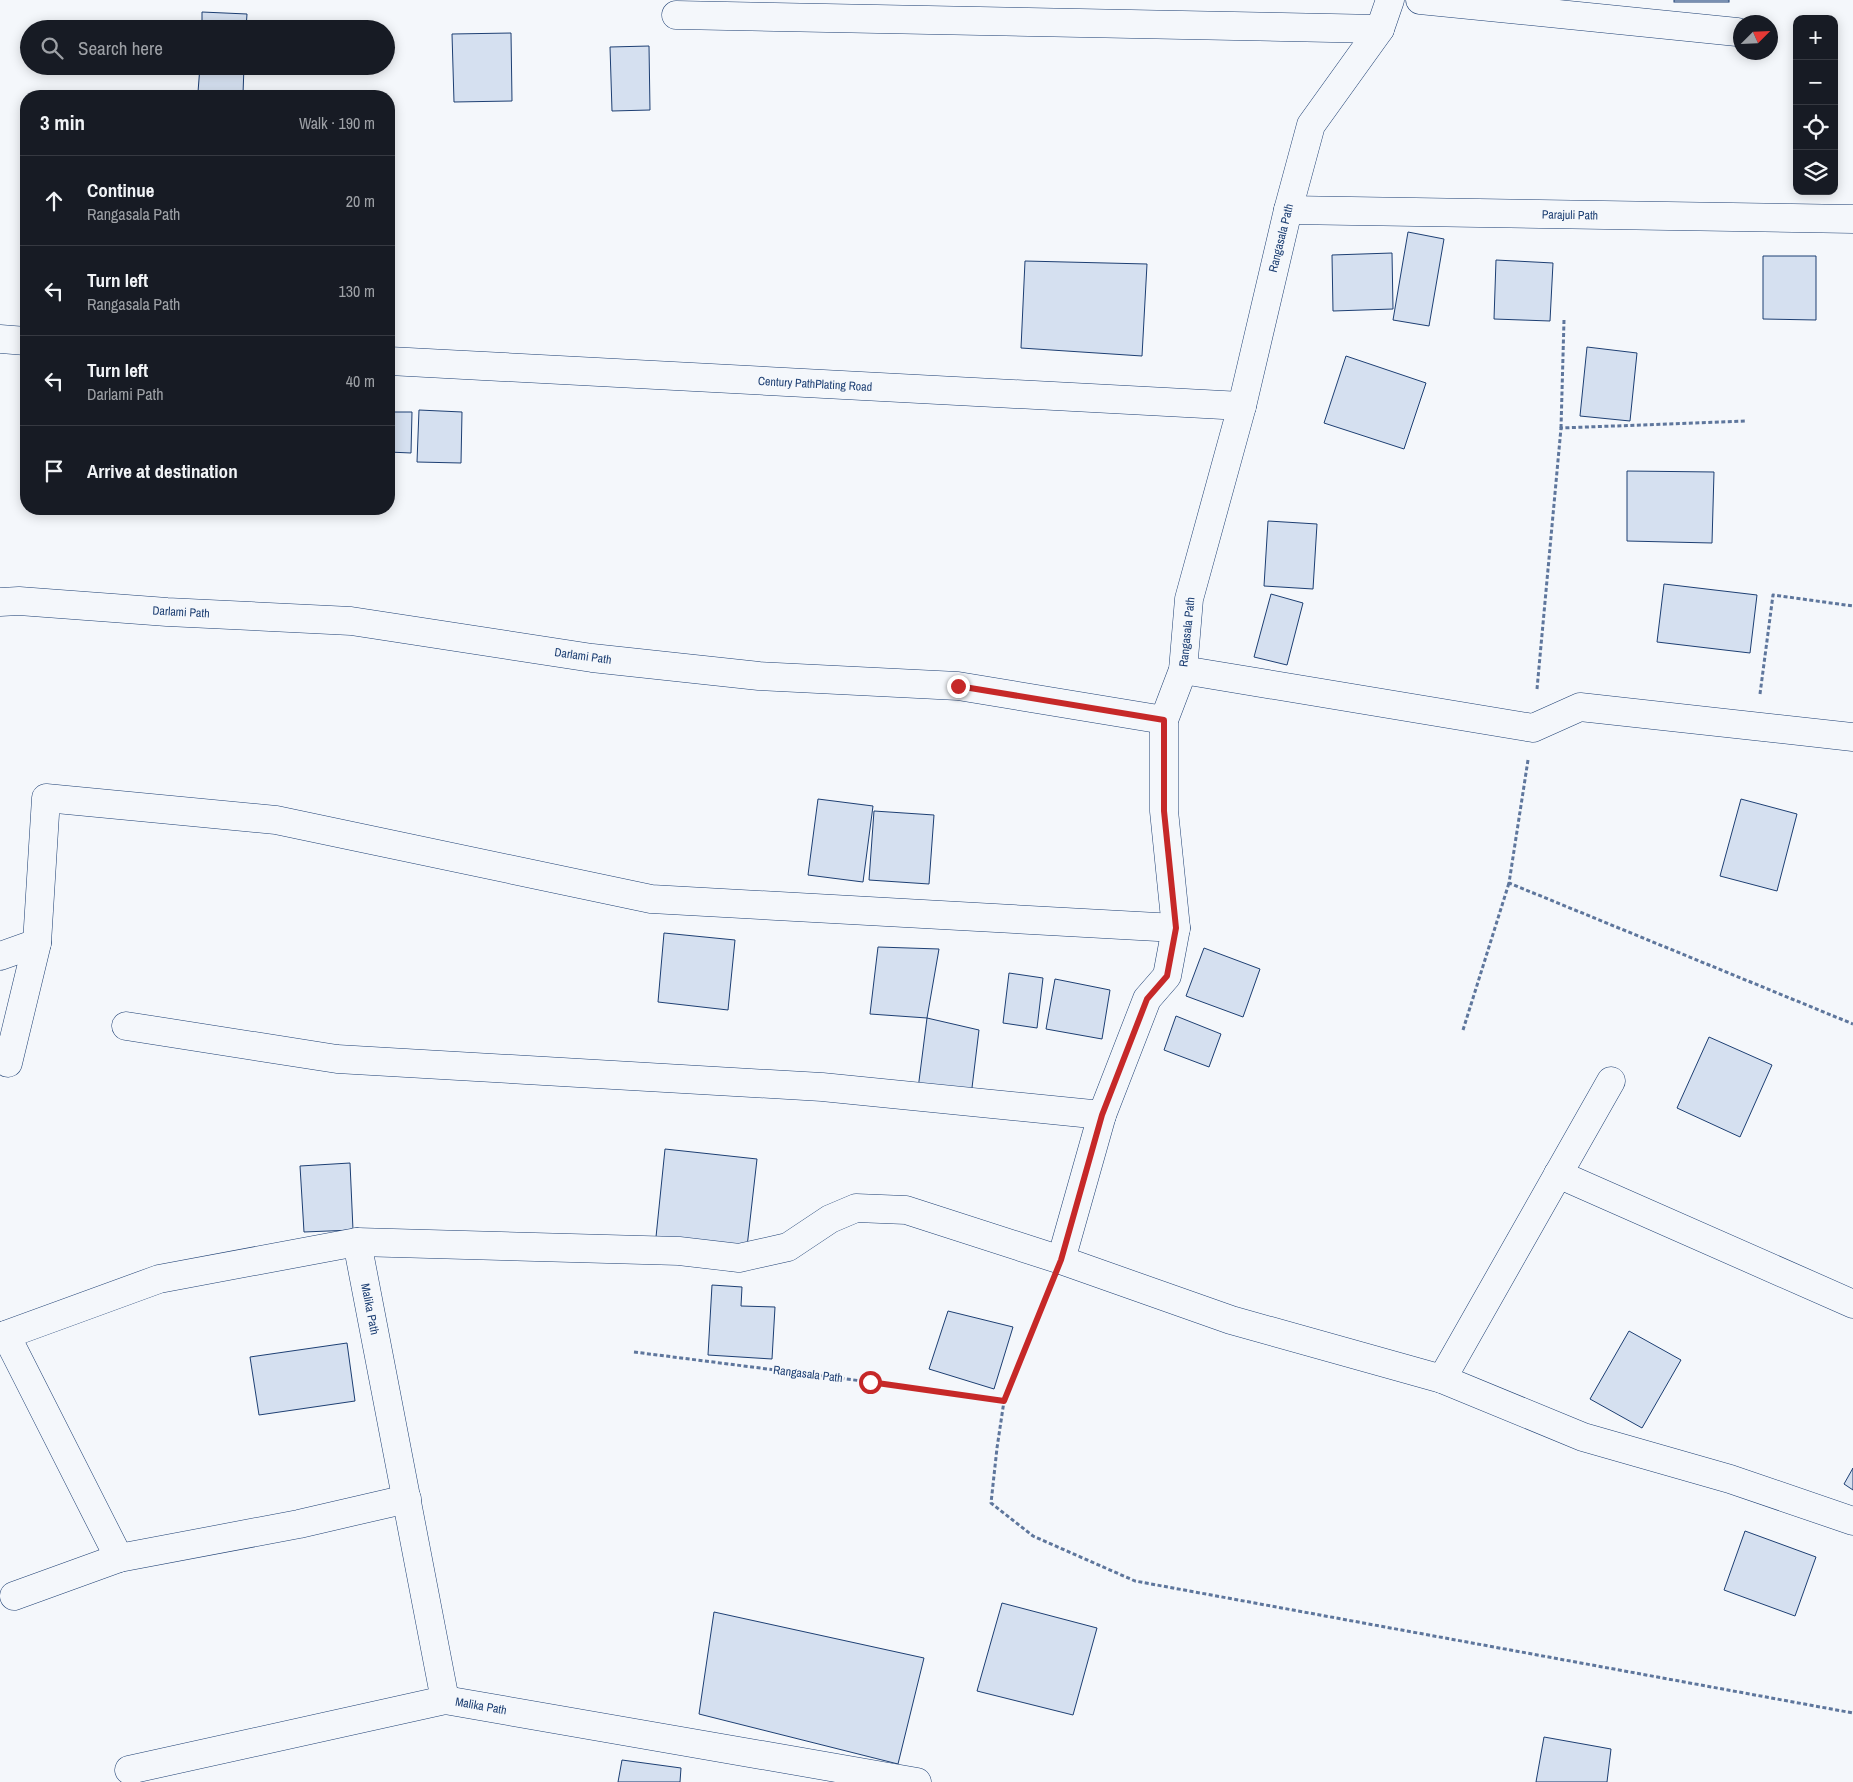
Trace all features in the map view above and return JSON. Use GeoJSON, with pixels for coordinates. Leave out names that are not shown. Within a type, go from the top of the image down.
{"type":"FeatureCollection","features":[{"type":"Feature","properties":{"kind":"street","name":"Rangasala Path"},"geometry":{"type":"LineString","coordinates":[[1061,1260],[1102,1115],[1147,999],[1167,976],[1176,928],[1164,811],[1164,720],[1183,670],[1189,599],[1242,406],[1288,210],[1311,126],[1380,28],[1390,0]]}},
{"type":"Feature","properties":{"kind":"street"},"geometry":{"type":"LineString","coordinates":[[1420,0],[1733,32]]}},
{"type":"Feature","properties":{"kind":"street"},"geometry":{"type":"LineString","coordinates":[[676,15],[1380,28]]}},
{"type":"Feature","properties":{"kind":"street","name":"Parajuli Path"},"geometry":{"type":"LineString","coordinates":[[1288,210],[1853,219]]}},
{"type":"Feature","properties":{"kind":"street"},"geometry":{"type":"LineString","coordinates":[[0,339],[20,341]]}},
{"type":"Feature","properties":{"kind":"street","name":"Century PathPlating Road"},"geometry":{"type":"LineString","coordinates":[[395,361],[1242,406]]}},
{"type":"Feature","properties":{"kind":"street","name":"Darlami Path"},"geometry":{"type":"LineString","coordinates":[[0,602],[19,601],[167,612],[351,621],[592,658],[759,676],[958,686],[1164,720]]}},
{"type":"Feature","properties":{"kind":"street"},"geometry":{"type":"LineString","coordinates":[[1183,670],[1533,728],[1580,708],[1853,737]]}},
{"type":"Feature","properties":{"kind":"street"},"geometry":{"type":"LineString","coordinates":[[8,1064],[37,944],[46,798],[276,820],[651,899],[1176,928]]}},
{"type":"Feature","properties":{"kind":"street"},"geometry":{"type":"LineString","coordinates":[[0,956],[37,944]]}},
{"type":"Feature","properties":{"kind":"street"},"geometry":{"type":"LineString","coordinates":[[126,1026],[337,1059],[822,1087],[1102,1115]]}},
{"type":"Feature","properties":{"kind":"street"},"geometry":{"type":"LineString","coordinates":[[1442,1380],[1611,1080]]}},
{"type":"Feature","properties":{"kind":"street"},"geometry":{"type":"LineString","coordinates":[[1558,1174],[1853,1304]]}},
{"type":"Feature","properties":{"kind":"street"},"geometry":{"type":"LineString","coordinates":[[118,1558],[3,1336],[159,1279],[357,1242],[680,1251],[739,1258],[788,1247],[830,1219],[856,1208],[906,1210],[1061,1260],[1231,1320],[1442,1380],[1583,1437],[1730,1479],[1853,1521]]}},
{"type":"Feature","properties":{"kind":"street","name":"Malika Path"},"geometry":{"type":"LineString","coordinates":[[357,1242],[445,1700],[917,1782]]}},
{"type":"Feature","properties":{"kind":"street"},"geometry":{"type":"LineString","coordinates":[[14,1596],[118,1558],[289,1526],[406,1499]]}},
{"type":"Feature","properties":{"kind":"street"},"geometry":{"type":"LineString","coordinates":[[129,1770],[445,1700]]}},
{"type":"Feature","properties":{"kind":"path"},"geometry":{"type":"LineString","coordinates":[[1463,1030],[1509,883],[1533,728],[1561,428],[1564,320]]}},
{"type":"Feature","properties":{"kind":"path"},"geometry":{"type":"LineString","coordinates":[[1561,428],[1747,421]]}},
{"type":"Feature","properties":{"kind":"path"},"geometry":{"type":"LineString","coordinates":[[1756,726],[1773,595],[1853,606]]}},
{"type":"Feature","properties":{"kind":"path"},"geometry":{"type":"LineString","coordinates":[[1509,883],[1853,1024]]}},
{"type":"Feature","properties":{"kind":"path"},"geometry":{"type":"LineString","coordinates":[[1061,1260],[1004,1401],[991,1503],[1033,1536],[1135,1580],[1853,1713]]}},
{"type":"Feature","properties":{"kind":"path","name":"Rangasala Path"},"geometry":{"type":"LineString","coordinates":[[634,1352],[1004,1401]]}},
{"type":"Feature","properties":{"kind":"building"},"geometry":{"type":"Polygon","coordinates":[[[1674,0],[1729,0],[1729,2],[1674,2],[1674,0]]]}},
{"type":"Feature","properties":{"kind":"building"},"geometry":{"type":"Polygon","coordinates":[[[202,12],[247,14],[247,20],[202,20],[202,12]]]}},
{"type":"Feature","properties":{"kind":"building"},"geometry":{"type":"Polygon","coordinates":[[[511,33],[512,101],[454,102],[452,34],[511,33]]]}},
{"type":"Feature","properties":{"kind":"building"},"geometry":{"type":"Polygon","coordinates":[[[649,46],[650,110],[612,111],[610,47],[649,46]]]}},
{"type":"Feature","properties":{"kind":"building"},"geometry":{"type":"Polygon","coordinates":[[[199,75],[244,75],[243,90],[198,90],[199,75]]]}},
{"type":"Feature","properties":{"kind":"building"},"geometry":{"type":"Polygon","coordinates":[[[1408,232],[1444,239],[1429,326],[1393,320],[1408,232]]]}},
{"type":"Feature","properties":{"kind":"building"},"geometry":{"type":"Polygon","coordinates":[[[1392,253],[1393,309],[1333,311],[1332,255],[1392,253]]]}},
{"type":"Feature","properties":{"kind":"building"},"geometry":{"type":"Polygon","coordinates":[[[1763,256],[1816,256],[1816,320],[1763,319],[1763,256]]]}},
{"type":"Feature","properties":{"kind":"building"},"geometry":{"type":"Polygon","coordinates":[[[1496,260],[1553,263],[1550,321],[1494,319],[1496,260]]]}},
{"type":"Feature","properties":{"kind":"building"},"geometry":{"type":"Polygon","coordinates":[[[1025,261],[1147,264],[1142,356],[1021,348],[1025,261]]]}},
{"type":"Feature","properties":{"kind":"building"},"geometry":{"type":"Polygon","coordinates":[[[1587,347],[1637,353],[1630,421],[1580,416],[1587,347]]]}},
{"type":"Feature","properties":{"kind":"building"},"geometry":{"type":"Polygon","coordinates":[[[1346,356],[1426,383],[1404,449],[1324,423],[1346,356]]]}},
{"type":"Feature","properties":{"kind":"building"},"geometry":{"type":"Polygon","coordinates":[[[419,410],[462,412],[461,463],[417,462],[419,410]]]}},
{"type":"Feature","properties":{"kind":"building"},"geometry":{"type":"Polygon","coordinates":[[[395,412],[412,412],[411,453],[395,452],[395,412]]]}},
{"type":"Feature","properties":{"kind":"building"},"geometry":{"type":"Polygon","coordinates":[[[1627,471],[1714,472],[1712,543],[1627,541],[1627,471]]]}},
{"type":"Feature","properties":{"kind":"building"},"geometry":{"type":"Polygon","coordinates":[[[1268,521],[1317,524],[1313,589],[1264,586],[1268,521]]]}},
{"type":"Feature","properties":{"kind":"building"},"geometry":{"type":"Polygon","coordinates":[[[1664,584],[1757,595],[1750,653],[1657,642],[1664,584]]]}},
{"type":"Feature","properties":{"kind":"building"},"geometry":{"type":"Polygon","coordinates":[[[1271,594],[1303,603],[1287,665],[1254,657],[1271,594]]]}},
{"type":"Feature","properties":{"kind":"building"},"geometry":{"type":"Polygon","coordinates":[[[818,799],[873,806],[863,882],[808,875],[818,799]]]}},
{"type":"Feature","properties":{"kind":"building"},"geometry":{"type":"Polygon","coordinates":[[[1741,799],[1797,814],[1777,891],[1720,876],[1741,799]]]}},
{"type":"Feature","properties":{"kind":"building"},"geometry":{"type":"Polygon","coordinates":[[[874,811],[934,815],[929,884],[869,880],[874,811]]]}},
{"type":"Feature","properties":{"kind":"building"},"geometry":{"type":"Polygon","coordinates":[[[664,933],[735,940],[728,1010],[658,1002],[664,933]]]}},
{"type":"Feature","properties":{"kind":"building"},"geometry":{"type":"Polygon","coordinates":[[[878,947],[939,949],[927,1018],[870,1014],[878,947]]]}},
{"type":"Feature","properties":{"kind":"building"},"geometry":{"type":"Polygon","coordinates":[[[1204,948],[1260,969],[1243,1017],[1186,996],[1204,948]]]}},
{"type":"Feature","properties":{"kind":"building"},"geometry":{"type":"Polygon","coordinates":[[[1009,973],[1043,978],[1037,1028],[1003,1023],[1009,973]]]}},
{"type":"Feature","properties":{"kind":"building"},"geometry":{"type":"Polygon","coordinates":[[[1055,979],[1110,990],[1102,1039],[1046,1029],[1055,979]]]}},
{"type":"Feature","properties":{"kind":"building"},"geometry":{"type":"Polygon","coordinates":[[[1176,1016],[1221,1034],[1209,1067],[1164,1050],[1176,1016]]]}},
{"type":"Feature","properties":{"kind":"building"},"geometry":{"type":"Polygon","coordinates":[[[927,1018],[979,1030],[971,1096],[918,1089],[927,1018]]]}},
{"type":"Feature","properties":{"kind":"building"},"geometry":{"type":"Polygon","coordinates":[[[1709,1037],[1772,1065],[1740,1137],[1677,1108],[1709,1037]]]}},
{"type":"Feature","properties":{"kind":"building"},"geometry":{"type":"Polygon","coordinates":[[[665,1149],[757,1159],[747,1247],[656,1237],[665,1149]]]}},
{"type":"Feature","properties":{"kind":"building"},"geometry":{"type":"Polygon","coordinates":[[[350,1163],[353,1230],[304,1232],[300,1166],[350,1163]]]}},
{"type":"Feature","properties":{"kind":"building"},"geometry":{"type":"Polygon","coordinates":[[[712,1285],[742,1287],[741,1306],[775,1307],[772,1359],[708,1355],[712,1285]]]}},
{"type":"Feature","properties":{"kind":"building"},"geometry":{"type":"Polygon","coordinates":[[[948,1311],[1013,1327],[994,1389],[929,1369],[948,1311]]]}},
{"type":"Feature","properties":{"kind":"building"},"geometry":{"type":"Polygon","coordinates":[[[1629,1331],[1681,1360],[1642,1428],[1590,1399],[1629,1331]]]}},
{"type":"Feature","properties":{"kind":"building"},"geometry":{"type":"Polygon","coordinates":[[[347,1343],[355,1401],[259,1415],[250,1357],[347,1343]]]}},
{"type":"Feature","properties":{"kind":"building"},"geometry":{"type":"Polygon","coordinates":[[[1853,1468],[1853,1490],[1844,1484],[1853,1468]]]}},
{"type":"Feature","properties":{"kind":"building"},"geometry":{"type":"Polygon","coordinates":[[[1745,1531],[1816,1557],[1795,1616],[1724,1590],[1745,1531]]]}},
{"type":"Feature","properties":{"kind":"building"},"geometry":{"type":"Polygon","coordinates":[[[1002,1603],[1097,1628],[1073,1715],[977,1691],[1002,1603]]]}},
{"type":"Feature","properties":{"kind":"building"},"geometry":{"type":"Polygon","coordinates":[[[714,1612],[924,1658],[898,1764],[699,1714],[714,1612]]]}},
{"type":"Feature","properties":{"kind":"building"},"geometry":{"type":"Polygon","coordinates":[[[1544,1737],[1611,1749],[1607,1782],[1536,1782],[1544,1737]]]}},
{"type":"Feature","properties":{"kind":"building"},"geometry":{"type":"Polygon","coordinates":[[[622,1760],[681,1768],[680,1782],[618,1782],[622,1760]]]}},
{"type":"Feature","properties":{"kind":"route"},"geometry":{"type":"LineString","coordinates":[[870,1382],[1004,1401],[1061,1260],[1102,1115],[1147,999],[1167,976],[1176,928],[1164,811],[1164,720],[958,686]]}}]}
